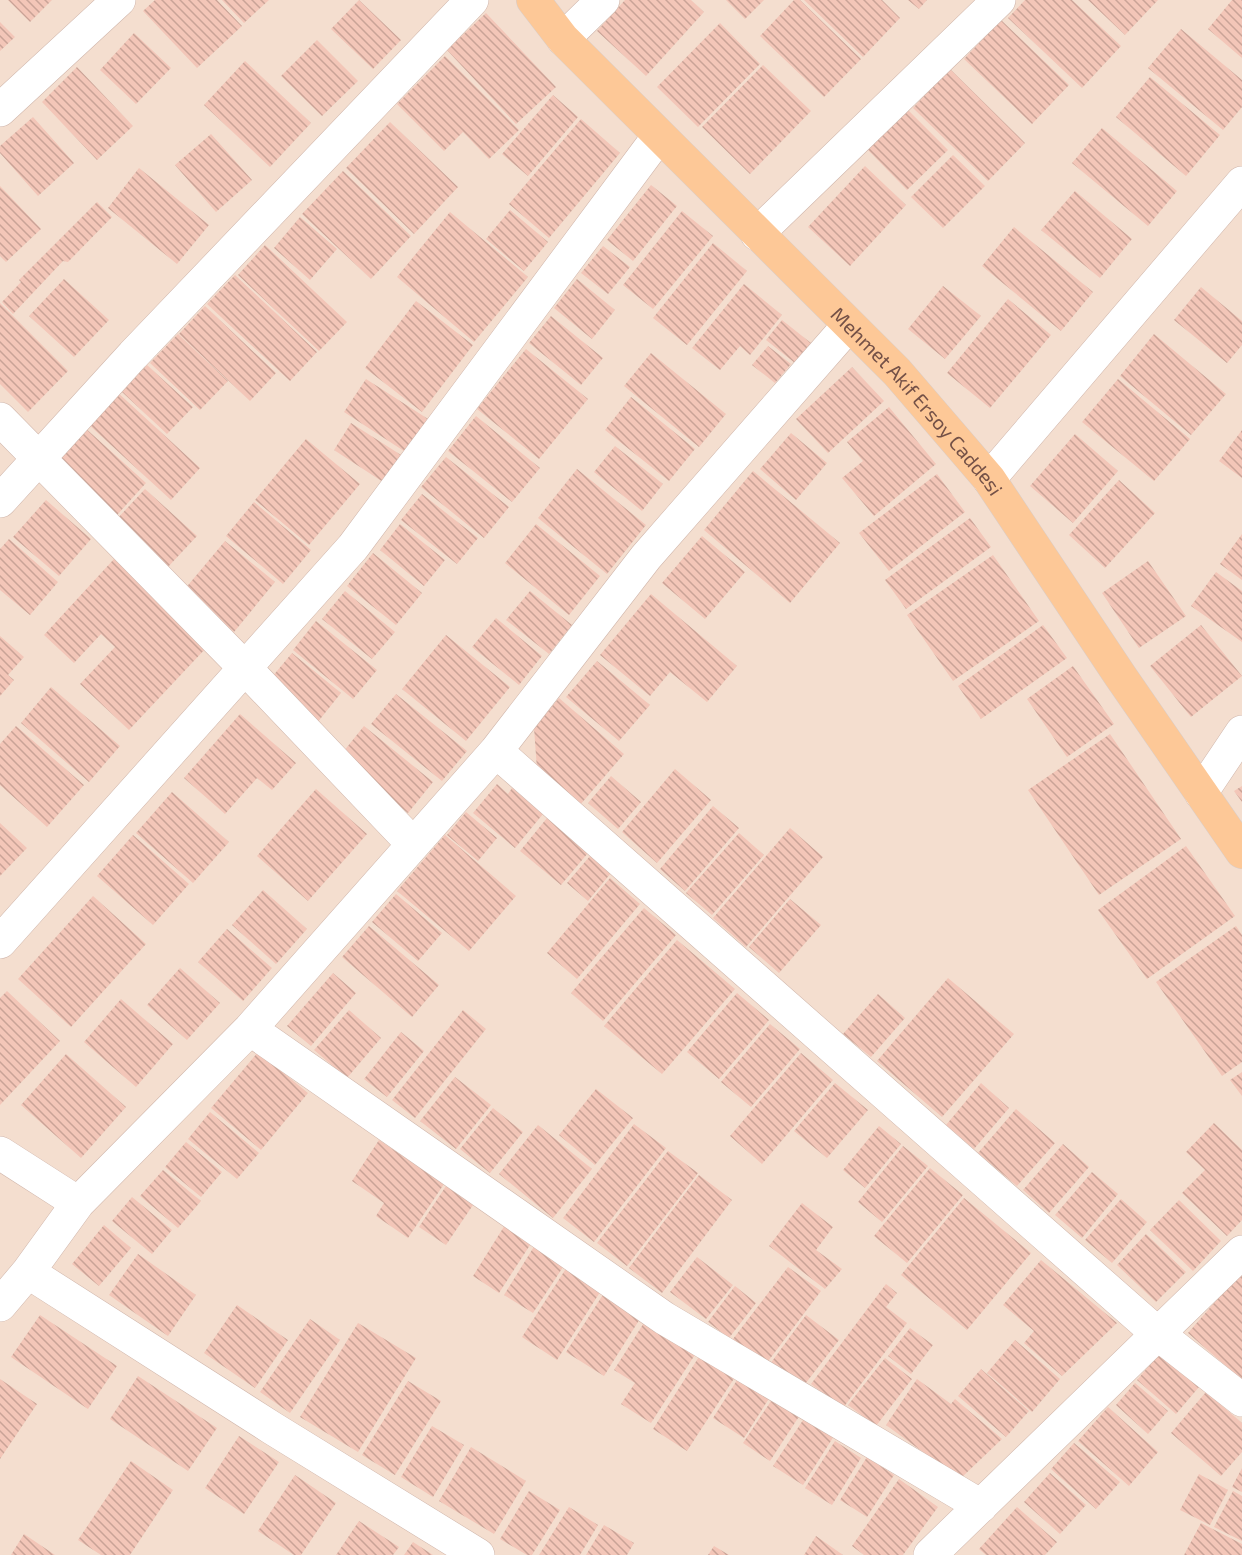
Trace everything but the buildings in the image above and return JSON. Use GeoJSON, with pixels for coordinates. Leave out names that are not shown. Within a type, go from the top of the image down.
{"type":"FeatureCollection","features":[{"type":"Feature","properties":{"kind":"main road","name":"Mehmet Akif Ersoy Caddesi"},"geometry":{"type":"LineString","coordinates":[[533,0],[563,39],[897,372],[989,479],[1242,852]]}},
{"type":"Feature","properties":{"kind":"street"},"geometry":{"type":"LineString","coordinates":[[0,110],[119,0]]}},
{"type":"Feature","properties":{"kind":"street"},"geometry":{"type":"LineString","coordinates":[[0,501],[133,355],[472,0]]}},
{"type":"Feature","properties":{"kind":"street"},"geometry":{"type":"LineString","coordinates":[[563,39],[603,0]]}},
{"type":"Feature","properties":{"kind":"street"},"geometry":{"type":"LineString","coordinates":[[757,234],[999,0]]}},
{"type":"Feature","properties":{"kind":"street"},"geometry":{"type":"LineString","coordinates":[[0,942],[353,547],[659,136]]}},
{"type":"Feature","properties":{"kind":"street"},"geometry":{"type":"LineString","coordinates":[[989,479],[1242,183]]}},
{"type":"Feature","properties":{"kind":"street"},"geometry":{"type":"LineString","coordinates":[[0,1305],[28,1272],[78,1203],[250,1029],[496,751],[646,557],[849,325]]}},
{"type":"Feature","properties":{"kind":"street"},"geometry":{"type":"LineString","coordinates":[[0,419],[245,668],[413,844]]}},
{"type":"Feature","properties":{"kind":"street"},"geometry":{"type":"LineString","coordinates":[[1201,793],[1242,732]]}},
{"type":"Feature","properties":{"kind":"street"},"geometry":{"type":"LineString","coordinates":[[496,751],[1158,1334],[1242,1400]]}},
{"type":"Feature","properties":{"kind":"street"},"geometry":{"type":"LineString","coordinates":[[250,1029],[664,1318],[981,1506]]}},
{"type":"Feature","properties":{"kind":"street"},"geometry":{"type":"LineString","coordinates":[[0,1153],[78,1203]]}},
{"type":"Feature","properties":{"kind":"street"},"geometry":{"type":"LineString","coordinates":[[930,1555],[1242,1252]]}},
{"type":"Feature","properties":{"kind":"street"},"geometry":{"type":"LineString","coordinates":[[28,1272],[272,1428],[478,1555]]}},
{"type":"Feature","properties":{"kind":"shaded area"},"geometry":{"type":"Polygon","coordinates":[[[0,0],[1242,0],[1242,1555],[0,1555],[0,0]]]}}]}
